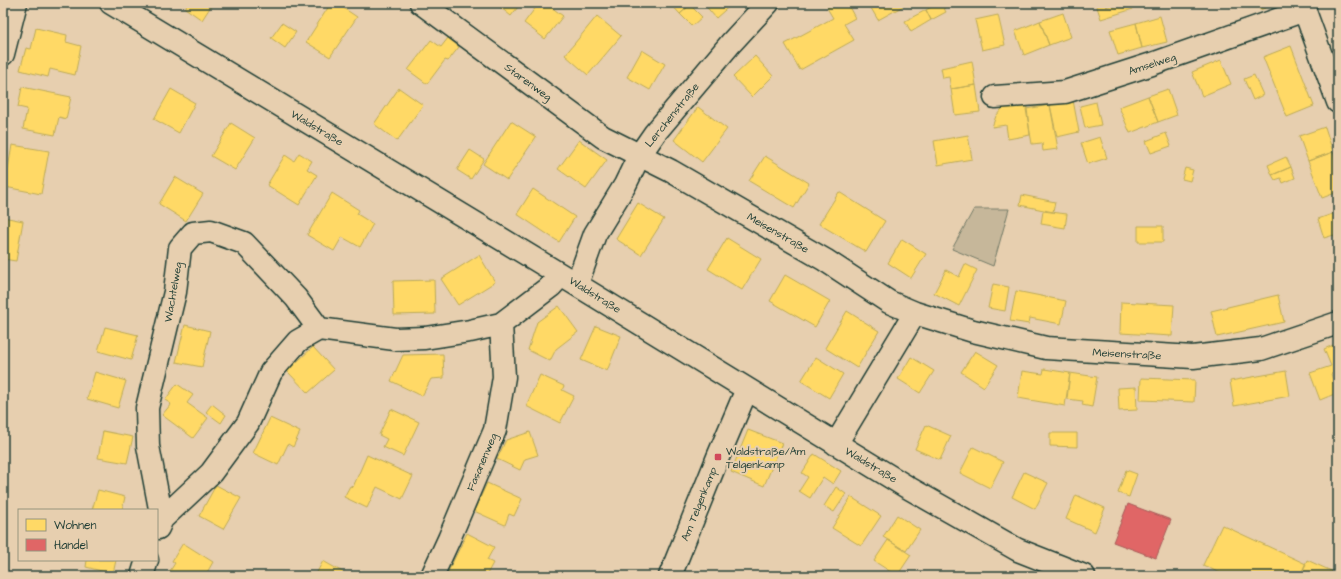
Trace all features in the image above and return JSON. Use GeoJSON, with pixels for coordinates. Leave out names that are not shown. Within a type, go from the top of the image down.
{"type":"FeatureCollection","features":[{"type":"Feature","properties":{"kind":"street"},"geometry":{"type":"LineString","coordinates":[[3,54],[16,3]]}},
{"type":"Feature","properties":{"kind":"street","name":"Waldstraße"},"geometry":{"type":"LineString","coordinates":[[111,3],[569,280],[836,444],[1018,550],[1084,576]]}},
{"type":"Feature","properties":{"kind":"street","name":"Starenweg"},"geometry":{"type":"LineString","coordinates":[[421,3],[602,137],[639,156]]}},
{"type":"Feature","properties":{"kind":"street","name":"Lerchenstraße"},"geometry":{"type":"LineString","coordinates":[[569,280],[639,156],[655,133],[731,43],[768,3]]}},
{"type":"Feature","properties":{"kind":"street"},"geometry":{"type":"LineString","coordinates":[[1303,7],[1338,102]]}},
{"type":"Feature","properties":{"kind":"street","name":"Amselweg"},"geometry":{"type":"LineString","coordinates":[[995,97],[1064,92],[1152,64],[1303,7]]}},
{"type":"Feature","properties":{"kind":"street","name":"Meisenstraße"},"geometry":{"type":"LineString","coordinates":[[639,156],[671,171],[818,256],[890,302],[915,313],[973,331],[1046,348],[1192,357],[1261,349],[1338,323]]}},
{"type":"Feature","properties":{"kind":"street","name":"Wachtelweg"},"geometry":{"type":"LineString","coordinates":[[157,509],[148,446],[147,408],[175,292],[180,248],[194,233],[211,231],[244,242],[296,298],[319,329],[298,341],[271,372],[248,423],[212,473],[159,525]]}},
{"type":"Feature","properties":{"kind":"street"},"geometry":{"type":"LineString","coordinates":[[319,329],[395,339],[425,338],[470,332],[501,324],[551,286],[569,280]]}},
{"type":"Feature","properties":{"kind":"street"},"geometry":{"type":"LineString","coordinates":[[836,444],[915,313]]}},
{"type":"Feature","properties":{"kind":"street","name":"Fasanenweg"},"geometry":{"type":"LineString","coordinates":[[432,576],[495,430],[504,377],[501,324]]}},
{"type":"Feature","properties":{"kind":"street","name":"Am Telgenkamp"},"geometry":{"type":"LineString","coordinates":[[670,576],[718,457],[748,389]]}},
{"type":"Feature","properties":{"kind":"street"},"geometry":{"type":"LineString","coordinates":[[142,576],[147,561]]}},
{"type":"Feature","properties":{"kind":"shaded area"},"geometry":{"type":"Polygon","coordinates":[[[974,209],[1009,209],[993,266],[952,249],[974,209]]]}},
{"type":"Feature","properties":{"kind":"building: Wohnen"},"geometry":{"type":"Polygon","coordinates":[[[189,3],[213,3],[202,20],[185,8],[189,3]]]}},
{"type":"Feature","properties":{"kind":"building: Wohnen"},"geometry":{"type":"Polygon","coordinates":[[[331,3],[336,3],[357,17],[330,57],[306,42],[331,3]]]}},
{"type":"Feature","properties":{"kind":"building: Wohnen"},"geometry":{"type":"Polygon","coordinates":[[[495,3],[521,3],[511,16],[495,3]]]}},
{"type":"Feature","properties":{"kind":"building: Wohnen"},"geometry":{"type":"Polygon","coordinates":[[[539,3],[546,3],[563,16],[545,39],[524,23],[539,3]]]}},
{"type":"Feature","properties":{"kind":"building: Wohnen"},"geometry":{"type":"Polygon","coordinates":[[[670,3],[688,3],[690,5],[680,14],[670,3]]]}},
{"type":"Feature","properties":{"kind":"building: Wohnen"},"geometry":{"type":"Polygon","coordinates":[[[703,3],[733,3],[716,18],[703,3]]]}},
{"type":"Feature","properties":{"kind":"building: Wohnen"},"geometry":{"type":"Polygon","coordinates":[[[836,3],[847,3],[855,18],[844,24],[854,40],[800,70],[785,44],[833,18],[827,8],[836,3]]]}},
{"type":"Feature","properties":{"kind":"building: Wohnen"},"geometry":{"type":"Polygon","coordinates":[[[868,3],[909,3],[878,20],[868,3]]]}},
{"type":"Feature","properties":{"kind":"building: Wohnen"},"geometry":{"type":"Polygon","coordinates":[[[938,3],[941,3],[946,12],[931,20],[926,10],[938,3]]]}},
{"type":"Feature","properties":{"kind":"building: Wohnen"},"geometry":{"type":"Polygon","coordinates":[[[1105,3],[1106,7],[1118,3],[1131,3],[1133,9],[1101,19],[1096,4],[1105,3]]]}},
{"type":"Feature","properties":{"kind":"building: Wohnen"},"geometry":{"type":"Polygon","coordinates":[[[1247,3],[1277,3],[1260,10],[1258,5],[1249,8],[1247,3]]]}},
{"type":"Feature","properties":{"kind":"building: Wohnen"},"geometry":{"type":"Polygon","coordinates":[[[1334,3],[1338,3],[1338,13],[1334,3]]]}},
{"type":"Feature","properties":{"kind":"building: Wohnen"},"geometry":{"type":"Polygon","coordinates":[[[690,5],[702,17],[692,26],[680,14],[690,5]]]}},
{"type":"Feature","properties":{"kind":"building: Wohnen"},"geometry":{"type":"Polygon","coordinates":[[[926,10],[931,20],[911,32],[905,21],[926,10]]]}},
{"type":"Feature","properties":{"kind":"building: Wohnen"},"geometry":{"type":"Polygon","coordinates":[[[1063,13],[1071,37],[1049,45],[1040,21],[1063,13]]]}},
{"type":"Feature","properties":{"kind":"building: Wohnen"},"geometry":{"type":"Polygon","coordinates":[[[998,15],[1005,45],[982,50],[975,20],[998,15]]]}},
{"type":"Feature","properties":{"kind":"building: Wohnen"},"geometry":{"type":"Polygon","coordinates":[[[597,16],[621,36],[588,75],[565,55],[597,16]]]}},
{"type":"Feature","properties":{"kind":"building: Wohnen"},"geometry":{"type":"Polygon","coordinates":[[[1160,16],[1167,42],[1142,48],[1136,23],[1160,16]]]}},
{"type":"Feature","properties":{"kind":"building: Wohnen"},"geometry":{"type":"Polygon","coordinates":[[[1040,21],[1049,45],[1024,55],[1015,31],[1040,21]]]}},
{"type":"Feature","properties":{"kind":"building: Wohnen"},"geometry":{"type":"Polygon","coordinates":[[[282,23],[296,32],[285,48],[271,38],[282,23]]]}},
{"type":"Feature","properties":{"kind":"building: Wohnen"},"geometry":{"type":"Polygon","coordinates":[[[1136,23],[1142,48],[1118,55],[1110,30],[1136,23]]]}},
{"type":"Feature","properties":{"kind":"building: Wohnen"},"geometry":{"type":"Polygon","coordinates":[[[36,28],[67,35],[66,42],[81,46],[75,75],[50,69],[48,77],[20,70],[26,48],[31,49],[36,28]]]}},
{"type":"Feature","properties":{"kind":"building: Wohnen"},"geometry":{"type":"Polygon","coordinates":[[[448,38],[459,47],[448,61],[445,60],[427,84],[408,70],[431,40],[441,47],[448,38]]]}},
{"type":"Feature","properties":{"kind":"building: Wohnen"},"geometry":{"type":"Polygon","coordinates":[[[1291,46],[1314,106],[1287,117],[1263,57],[1291,46]]]}},
{"type":"Feature","properties":{"kind":"building: Wohnen"},"geometry":{"type":"Polygon","coordinates":[[[642,50],[665,64],[650,90],[627,77],[642,50]]]}},
{"type":"Feature","properties":{"kind":"building: Wohnen"},"geometry":{"type":"Polygon","coordinates":[[[755,56],[773,76],[752,97],[733,77],[755,56]]]}},
{"type":"Feature","properties":{"kind":"building: Wohnen"},"geometry":{"type":"Polygon","coordinates":[[[1221,60],[1231,84],[1202,96],[1192,72],[1221,60]]]}},
{"type":"Feature","properties":{"kind":"building: Wohnen"},"geometry":{"type":"Polygon","coordinates":[[[972,61],[976,85],[951,89],[949,77],[943,78],[941,68],[972,61]]]}},
{"type":"Feature","properties":{"kind":"building: Wohnen"},"geometry":{"type":"Polygon","coordinates":[[[1254,75],[1263,95],[1253,100],[1244,79],[1254,75]]]}},
{"type":"Feature","properties":{"kind":"building: Wohnen"},"geometry":{"type":"Polygon","coordinates":[[[976,85],[980,112],[955,115],[951,89],[976,85]]]}},
{"type":"Feature","properties":{"kind":"building: Wohnen"},"geometry":{"type":"Polygon","coordinates":[[[22,87],[71,97],[66,119],[59,117],[55,135],[23,129],[27,109],[18,107],[22,87]]]}},
{"type":"Feature","properties":{"kind":"building: Wohnen"},"geometry":{"type":"Polygon","coordinates":[[[399,88],[423,105],[397,141],[374,124],[399,88]]]}},
{"type":"Feature","properties":{"kind":"building: Wohnen"},"geometry":{"type":"Polygon","coordinates":[[[171,89],[195,103],[179,133],[154,119],[171,89]]]}},
{"type":"Feature","properties":{"kind":"building: Wohnen"},"geometry":{"type":"Polygon","coordinates":[[[1168,89],[1177,115],[1158,122],[1148,96],[1168,89]]]}},
{"type":"Feature","properties":{"kind":"building: Wohnen"},"geometry":{"type":"Polygon","coordinates":[[[1148,96],[1158,122],[1130,133],[1119,107],[1148,96]]]}},
{"type":"Feature","properties":{"kind":"building: Wohnen"},"geometry":{"type":"Polygon","coordinates":[[[1026,100],[1030,135],[1008,139],[1006,125],[992,127],[996,116],[1007,103],[1026,100]]]}},
{"type":"Feature","properties":{"kind":"building: Wohnen"},"geometry":{"type":"Polygon","coordinates":[[[1073,100],[1079,132],[1057,137],[1050,105],[1073,100]]]}},
{"type":"Feature","properties":{"kind":"building: Wohnen"},"geometry":{"type":"Polygon","coordinates":[[[1096,102],[1101,125],[1085,128],[1080,106],[1096,102]]]}},
{"type":"Feature","properties":{"kind":"building: Wohnen"},"geometry":{"type":"Polygon","coordinates":[[[1050,105],[1058,149],[1043,151],[1042,143],[1032,144],[1026,109],[1050,105]]]}},
{"type":"Feature","properties":{"kind":"building: Wohnen"},"geometry":{"type":"Polygon","coordinates":[[[698,107],[727,129],[702,162],[674,140],[698,107]]]}},
{"type":"Feature","properties":{"kind":"building: Wohnen"},"geometry":{"type":"Polygon","coordinates":[[[511,121],[536,137],[507,180],[483,164],[511,121]]]}},
{"type":"Feature","properties":{"kind":"building: Wohnen"},"geometry":{"type":"Polygon","coordinates":[[[231,123],[255,138],[235,170],[211,156],[231,123]]]}},
{"type":"Feature","properties":{"kind":"building: Wohnen"},"geometry":{"type":"Polygon","coordinates":[[[1325,127],[1333,152],[1308,161],[1299,136],[1325,127]]]}},
{"type":"Feature","properties":{"kind":"building: Wohnen"},"geometry":{"type":"Polygon","coordinates":[[[1166,133],[1171,146],[1151,153],[1146,141],[1166,133]]]}},
{"type":"Feature","properties":{"kind":"building: Wohnen"},"geometry":{"type":"Polygon","coordinates":[[[968,135],[972,159],[938,165],[934,141],[968,135]]]}},
{"type":"Feature","properties":{"kind":"building: Wohnen"},"geometry":{"type":"Polygon","coordinates":[[[1100,137],[1107,158],[1088,164],[1081,143],[1100,137]]]}},
{"type":"Feature","properties":{"kind":"building: Wohnen"},"geometry":{"type":"Polygon","coordinates":[[[579,140],[607,160],[586,189],[558,169],[579,140]]]}},
{"type":"Feature","properties":{"kind":"building: Wohnen"},"geometry":{"type":"Polygon","coordinates":[[[12,145],[49,151],[41,194],[5,187],[12,145]]]}},
{"type":"Feature","properties":{"kind":"building: Wohnen"},"geometry":{"type":"Polygon","coordinates":[[[470,150],[484,159],[471,179],[457,170],[470,150]]]}},
{"type":"Feature","properties":{"kind":"building: Wohnen"},"geometry":{"type":"Polygon","coordinates":[[[1333,152],[1338,166],[1338,192],[1322,198],[1308,161],[1333,152]]]}},
{"type":"Feature","properties":{"kind":"building: Wohnen"},"geometry":{"type":"Polygon","coordinates":[[[299,153],[312,161],[307,169],[317,175],[299,205],[267,185],[285,155],[294,161],[299,153]]]}},
{"type":"Feature","properties":{"kind":"building: Wohnen"},"geometry":{"type":"Polygon","coordinates":[[[765,156],[809,183],[794,208],[749,181],[765,156]]]}},
{"type":"Feature","properties":{"kind":"building: Wohnen"},"geometry":{"type":"Polygon","coordinates":[[[1286,157],[1291,167],[1272,175],[1268,165],[1286,157]]]}},
{"type":"Feature","properties":{"kind":"building: Wohnen"},"geometry":{"type":"Polygon","coordinates":[[[1291,167],[1295,178],[1283,183],[1281,178],[1275,180],[1272,175],[1291,167]]]}},
{"type":"Feature","properties":{"kind":"building: Wohnen"},"geometry":{"type":"Polygon","coordinates":[[[1185,168],[1193,170],[1190,181],[1182,179],[1185,168]]]}},
{"type":"Feature","properties":{"kind":"building: Wohnen"},"geometry":{"type":"Polygon","coordinates":[[[175,177],[203,194],[186,221],[159,204],[175,177]]]}},
{"type":"Feature","properties":{"kind":"building: Wohnen"},"geometry":{"type":"Polygon","coordinates":[[[533,189],[575,217],[559,242],[517,214],[533,189]]]}},
{"type":"Feature","properties":{"kind":"building: Wohnen"},"geometry":{"type":"Polygon","coordinates":[[[839,192],[885,221],[866,252],[819,224],[839,192]]]}},
{"type":"Feature","properties":{"kind":"building: Wohnen"},"geometry":{"type":"Polygon","coordinates":[[[332,193],[359,210],[357,214],[373,224],[360,247],[342,237],[334,251],[307,235],[332,193]]]}},
{"type":"Feature","properties":{"kind":"building: Wohnen"},"geometry":{"type":"Polygon","coordinates":[[[1022,195],[1055,202],[1053,212],[1020,205],[1022,195]]]}},
{"type":"Feature","properties":{"kind":"building: Wohnen"},"geometry":{"type":"Polygon","coordinates":[[[638,203],[664,219],[641,255],[616,239],[638,203]]]}},
{"type":"Feature","properties":{"kind":"building: Wohnen"},"geometry":{"type":"Polygon","coordinates":[[[1043,211],[1067,214],[1065,228],[1041,224],[1043,211]]]}},
{"type":"Feature","properties":{"kind":"building: Wohnen"},"geometry":{"type":"Polygon","coordinates":[[[1338,212],[1338,246],[1334,235],[1324,238],[1318,219],[1338,212]]]}},
{"type":"Feature","properties":{"kind":"building: Wohnen"},"geometry":{"type":"Polygon","coordinates":[[[3,217],[23,221],[16,261],[3,259],[3,217]]]}},
{"type":"Feature","properties":{"kind":"building: Wohnen"},"geometry":{"type":"Polygon","coordinates":[[[1138,226],[1163,226],[1163,242],[1138,242],[1138,226]]]}},
{"type":"Feature","properties":{"kind":"building: Wohnen"},"geometry":{"type":"Polygon","coordinates":[[[727,238],[761,259],[742,290],[708,269],[727,238]]]}},
{"type":"Feature","properties":{"kind":"building: Wohnen"},"geometry":{"type":"Polygon","coordinates":[[[902,239],[926,254],[911,278],[888,263],[902,239]]]}},
{"type":"Feature","properties":{"kind":"building: Wohnen"},"geometry":{"type":"Polygon","coordinates":[[[479,255],[495,282],[458,305],[441,279],[479,255]]]}},
{"type":"Feature","properties":{"kind":"building: Wohnen"},"geometry":{"type":"Polygon","coordinates":[[[965,264],[977,270],[959,306],[934,293],[946,270],[959,277],[965,264]]]}},
{"type":"Feature","properties":{"kind":"building: Wohnen"},"geometry":{"type":"Polygon","coordinates":[[[785,275],[830,301],[815,327],[770,301],[785,275]]]}},
{"type":"Feature","properties":{"kind":"building: Wohnen"},"geometry":{"type":"Polygon","coordinates":[[[434,280],[435,314],[394,315],[393,281],[434,280]]]}},
{"type":"Feature","properties":{"kind":"building: Wohnen"},"geometry":{"type":"Polygon","coordinates":[[[993,284],[1009,287],[1005,311],[988,308],[993,284]]]}},
{"type":"Feature","properties":{"kind":"building: Wohnen"},"geometry":{"type":"Polygon","coordinates":[[[1016,291],[1066,301],[1061,324],[1030,318],[1029,324],[1010,321],[1016,291]]]}},
{"type":"Feature","properties":{"kind":"building: Wohnen"},"geometry":{"type":"Polygon","coordinates":[[[1278,295],[1284,322],[1217,337],[1211,311],[1278,295]]]}},
{"type":"Feature","properties":{"kind":"building: Wohnen"},"geometry":{"type":"Polygon","coordinates":[[[1121,302],[1174,305],[1172,336],[1120,333],[1121,302]]]}},
{"type":"Feature","properties":{"kind":"building: Wohnen"},"geometry":{"type":"Polygon","coordinates":[[[559,306],[578,332],[556,349],[550,361],[528,350],[537,322],[559,306]]]}},
{"type":"Feature","properties":{"kind":"building: Wohnen"},"geometry":{"type":"Polygon","coordinates":[[[847,311],[879,331],[857,368],[825,348],[847,311]]]}},
{"type":"Feature","properties":{"kind":"building: Wohnen"},"geometry":{"type":"Polygon","coordinates":[[[185,325],[210,331],[202,367],[176,362],[185,325]]]}},
{"type":"Feature","properties":{"kind":"building: Wohnen"},"geometry":{"type":"Polygon","coordinates":[[[596,326],[621,336],[607,371],[581,360],[596,326]]]}},
{"type":"Feature","properties":{"kind":"building: Wohnen"},"geometry":{"type":"Polygon","coordinates":[[[105,327],[138,335],[131,360],[98,351],[105,327]]]}},
{"type":"Feature","properties":{"kind":"building: Wohnen"},"geometry":{"type":"Polygon","coordinates":[[[1338,343],[1338,372],[1331,374],[1337,393],[1320,400],[1310,373],[1331,366],[1324,349],[1338,343]]]}},
{"type":"Feature","properties":{"kind":"building: Wohnen"},"geometry":{"type":"Polygon","coordinates":[[[313,347],[334,370],[308,393],[287,371],[313,347]]]}},
{"type":"Feature","properties":{"kind":"building: Wohnen"},"geometry":{"type":"Polygon","coordinates":[[[975,351],[998,365],[984,387],[961,372],[975,351]]]}},
{"type":"Feature","properties":{"kind":"building: Wohnen"},"geometry":{"type":"Polygon","coordinates":[[[443,354],[444,378],[431,379],[422,396],[391,381],[403,355],[443,354]]]}},
{"type":"Feature","properties":{"kind":"building: Wohnen"},"geometry":{"type":"Polygon","coordinates":[[[816,357],[843,374],[829,398],[801,381],[816,357]]]}},
{"type":"Feature","properties":{"kind":"building: Wohnen"},"geometry":{"type":"Polygon","coordinates":[[[911,357],[934,371],[920,393],[898,379],[911,357]]]}},
{"type":"Feature","properties":{"kind":"building: Wohnen"},"geometry":{"type":"Polygon","coordinates":[[[1044,369],[1070,373],[1065,406],[1018,398],[1022,371],[1043,374],[1044,369]]]}},
{"type":"Feature","properties":{"kind":"building: Wohnen"},"geometry":{"type":"Polygon","coordinates":[[[1286,371],[1290,396],[1234,406],[1230,381],[1286,371]]]}},
{"type":"Feature","properties":{"kind":"building: Wohnen"},"geometry":{"type":"Polygon","coordinates":[[[95,372],[126,381],[118,408],[87,399],[95,372]]]}},
{"type":"Feature","properties":{"kind":"building: Wohnen"},"geometry":{"type":"Polygon","coordinates":[[[1070,373],[1097,377],[1092,407],[1082,405],[1083,401],[1067,399],[1070,373]]]}},
{"type":"Feature","properties":{"kind":"building: Wohnen"},"geometry":{"type":"Polygon","coordinates":[[[540,375],[564,386],[562,390],[574,396],[560,423],[526,406],[540,375]]]}},
{"type":"Feature","properties":{"kind":"building: Wohnen"},"geometry":{"type":"Polygon","coordinates":[[[1141,378],[1195,380],[1194,402],[1140,400],[1141,378]]]}},
{"type":"Feature","properties":{"kind":"building: Wohnen"},"geometry":{"type":"Polygon","coordinates":[[[177,384],[193,395],[187,403],[208,418],[193,438],[162,415],[171,404],[165,400],[177,384]]]}},
{"type":"Feature","properties":{"kind":"building: Wohnen"},"geometry":{"type":"Polygon","coordinates":[[[1136,387],[1137,410],[1119,411],[1118,388],[1136,387]]]}},
{"type":"Feature","properties":{"kind":"building: Wohnen"},"geometry":{"type":"Polygon","coordinates":[[[212,404],[226,415],[221,423],[206,412],[212,404]]]}},
{"type":"Feature","properties":{"kind":"building: Wohnen"},"geometry":{"type":"Polygon","coordinates":[[[391,409],[419,422],[403,456],[383,447],[387,439],[379,435],[391,409]]]}},
{"type":"Feature","properties":{"kind":"building: Wohnen"},"geometry":{"type":"Polygon","coordinates":[[[270,418],[300,432],[293,447],[288,444],[278,465],[253,453],[270,418]]]}},
{"type":"Feature","properties":{"kind":"building: Wohnen"},"geometry":{"type":"Polygon","coordinates":[[[926,425],[951,436],[940,460],[915,449],[926,425]]]}},
{"type":"Feature","properties":{"kind":"building: Wohnen"},"geometry":{"type":"Polygon","coordinates":[[[748,430],[782,443],[764,486],[731,472],[748,430]]]}},
{"type":"Feature","properties":{"kind":"building: Wohnen"},"geometry":{"type":"Polygon","coordinates":[[[103,431],[133,437],[127,463],[98,458],[103,431]]]}},
{"type":"Feature","properties":{"kind":"building: Wohnen"},"geometry":{"type":"Polygon","coordinates":[[[530,432],[538,455],[525,459],[520,470],[497,459],[506,440],[530,432]]]}},
{"type":"Feature","properties":{"kind":"building: Wohnen"},"geometry":{"type":"Polygon","coordinates":[[[1050,433],[1077,433],[1077,447],[1050,446],[1050,433]]]}},
{"type":"Feature","properties":{"kind":"building: Wohnen"},"geometry":{"type":"Polygon","coordinates":[[[973,447],[1003,462],[990,488],[960,473],[973,447]]]}},
{"type":"Feature","properties":{"kind":"building: Wohnen"},"geometry":{"type":"Polygon","coordinates":[[[814,454],[841,471],[833,484],[823,477],[810,498],[799,491],[808,477],[802,473],[814,454]]]}},
{"type":"Feature","properties":{"kind":"building: Wohnen"},"geometry":{"type":"Polygon","coordinates":[[[367,455],[413,476],[402,499],[377,487],[367,508],[344,497],[350,486],[353,487],[367,455]]]}},
{"type":"Feature","properties":{"kind":"building: Wohnen"},"geometry":{"type":"Polygon","coordinates":[[[1126,470],[1137,474],[1129,497],[1118,493],[1126,470]]]}},
{"type":"Feature","properties":{"kind":"building: Wohnen"},"geometry":{"type":"Polygon","coordinates":[[[1024,472],[1048,483],[1035,509],[1012,497],[1024,472]]]}},
{"type":"Feature","properties":{"kind":"building: Wohnen"},"geometry":{"type":"Polygon","coordinates":[[[487,483],[522,499],[514,516],[509,514],[505,525],[474,511],[487,483]]]}},
{"type":"Feature","properties":{"kind":"building: Wohnen"},"geometry":{"type":"Polygon","coordinates":[[[216,485],[241,498],[223,529],[199,516],[216,485]]]}},
{"type":"Feature","properties":{"kind":"building: Wohnen"},"geometry":{"type":"Polygon","coordinates":[[[836,487],[846,494],[834,512],[824,506],[836,487]]]}},
{"type":"Feature","properties":{"kind":"building: Wohnen"},"geometry":{"type":"Polygon","coordinates":[[[98,490],[125,497],[122,509],[92,509],[98,490]]]}},
{"type":"Feature","properties":{"kind":"building: Wohnen"},"geometry":{"type":"Polygon","coordinates":[[[1076,495],[1105,508],[1095,532],[1066,519],[1076,495]]]}},
{"type":"Feature","properties":{"kind":"building: Wohnen"},"geometry":{"type":"Polygon","coordinates":[[[851,497],[881,516],[861,546],[832,528],[851,497]]]}},
{"type":"Feature","properties":{"kind":"building: Wohnen"},"geometry":{"type":"Polygon","coordinates":[[[897,515],[920,530],[906,551],[883,537],[897,515]]]}},
{"type":"Feature","properties":{"kind":"building: Wohnen"},"geometry":{"type":"Polygon","coordinates":[[[1222,525],[1306,564],[1300,576],[1226,576],[1203,565],[1222,525]]]}},
{"type":"Feature","properties":{"kind":"building: Wohnen"},"geometry":{"type":"Polygon","coordinates":[[[467,533],[494,547],[487,560],[493,563],[486,576],[478,573],[477,576],[446,576],[467,533]]]}},
{"type":"Feature","properties":{"kind":"building: Wohnen"},"geometry":{"type":"Polygon","coordinates":[[[888,540],[911,555],[897,576],[874,561],[888,540]]]}},
{"type":"Feature","properties":{"kind":"building: Wohnen"},"geometry":{"type":"Polygon","coordinates":[[[183,543],[213,562],[205,576],[167,576],[175,563],[172,561],[183,543]]]}},
{"type":"Feature","properties":{"kind":"building: Wohnen"},"geometry":{"type":"Polygon","coordinates":[[[1307,560],[1338,574],[1337,576],[1300,576],[1307,560]]]}},
{"type":"Feature","properties":{"kind":"building: Wohnen"},"geometry":{"type":"Polygon","coordinates":[[[87,561],[116,561],[113,574],[86,567],[87,561]]]}},
{"type":"Feature","properties":{"kind":"building: Wohnen"},"geometry":{"type":"Polygon","coordinates":[[[323,561],[348,575],[315,576],[323,561]]]}},
{"type":"Feature","properties":{"kind":"building: Handel"},"geometry":{"type":"Polygon","coordinates":[[[1128,504],[1171,520],[1156,558],[1113,542],[1128,504]]]}},
{"type":"Feature","properties":{"kind":"place","name":"Waldstraße/Am Telgenkamp"},"geometry":{"type":"Point","coordinates":[718,457]}}]}
